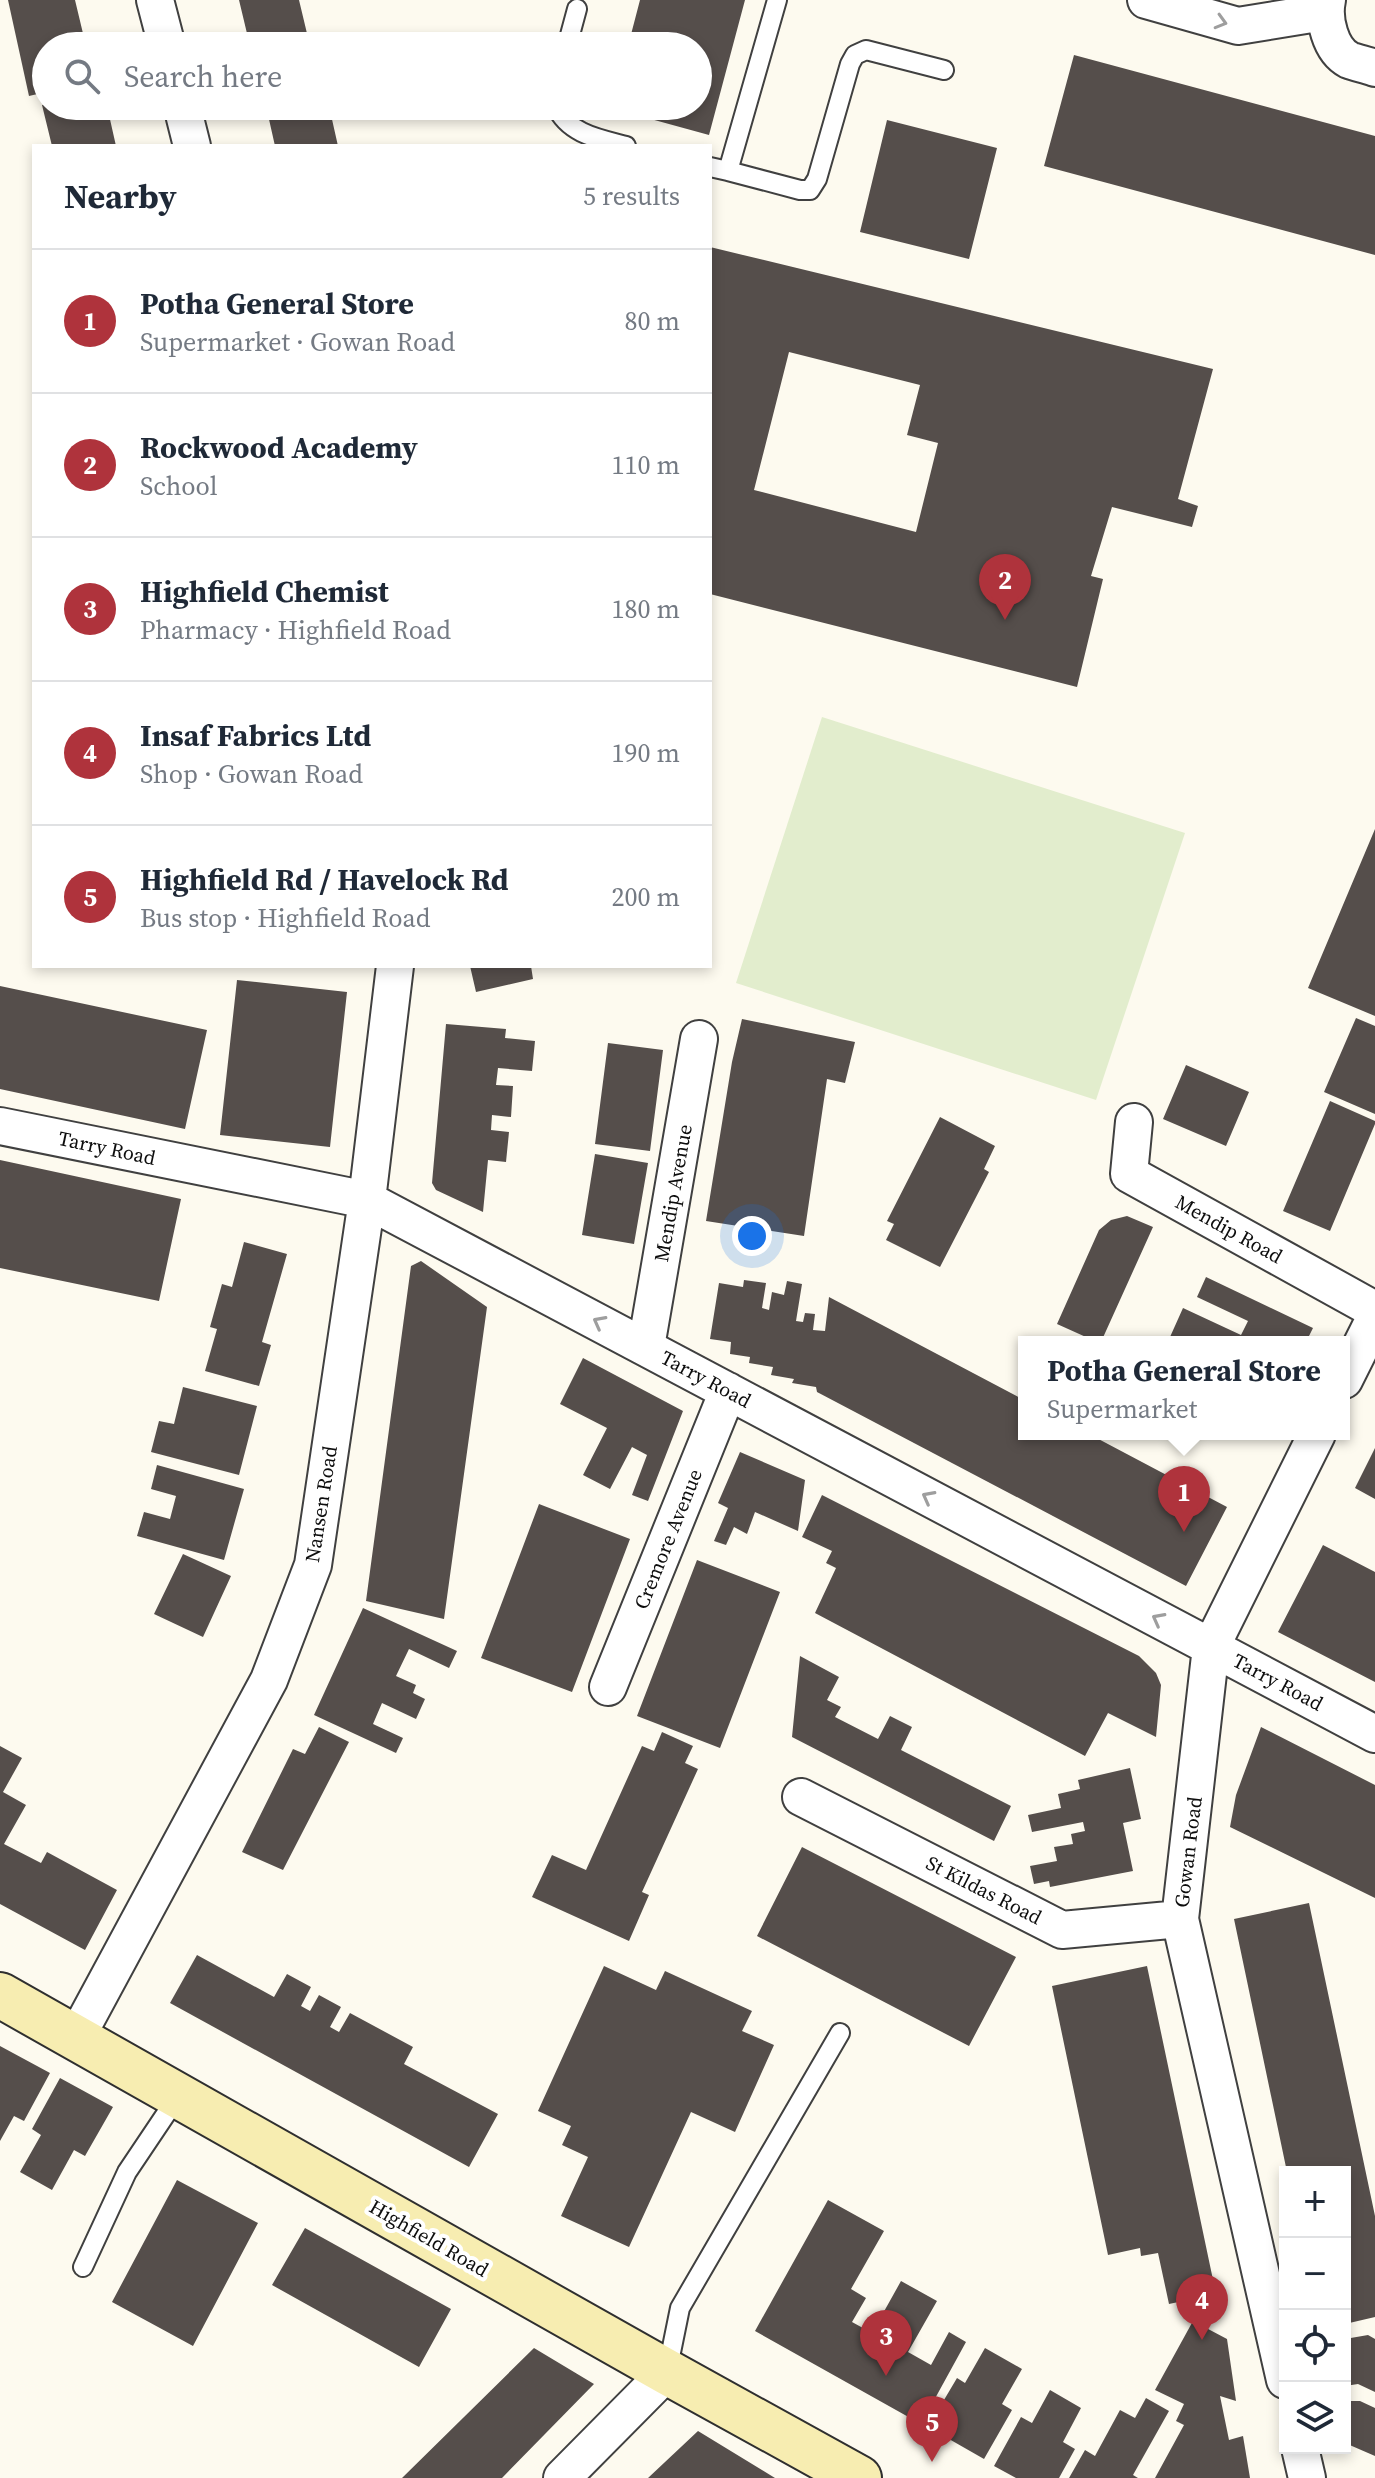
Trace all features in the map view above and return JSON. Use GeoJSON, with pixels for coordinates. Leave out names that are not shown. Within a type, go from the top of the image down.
{"type":"FeatureCollection","features":[{"type":"Feature","properties":{"kind":"main road","name":"Highfield Road"},"geometry":{"type":"LineString","coordinates":[[0,1995],[859,2478]]}},
{"type":"Feature","properties":{"kind":"street"},"geometry":{"type":"LineString","coordinates":[[155,0],[163,32]]}},
{"type":"Feature","properties":{"kind":"street"},"geometry":{"type":"LineString","coordinates":[[1146,0],[1238,26],[1326,6],[1330,36],[1346,59],[1375,68]]}},
{"type":"Feature","properties":{"kind":"street"},"geometry":{"type":"LineString","coordinates":[[186,120],[192,144]]}},
{"type":"Feature","properties":{"kind":"street","name":"Nansen Road"},"geometry":{"type":"LineString","coordinates":[[76,2038],[269,1680],[313,1565],[367,1200],[395,968]]}},
{"type":"Feature","properties":{"kind":"street","name":"Mendip Avenue"},"geometry":{"type":"LineString","coordinates":[[646,1347],[699,1039]]}},
{"type":"Feature","properties":{"kind":"street","name":"Mendip Road"},"geometry":{"type":"LineString","coordinates":[[1134,1122],[1129,1174],[1375,1310]]}},
{"type":"Feature","properties":{"kind":"street","name":"Tarry Road"},"geometry":{"type":"LineString","coordinates":[[0,1126],[367,1200],[1375,1734]]}},
{"type":"Feature","properties":{"kind":"street"},"geometry":{"type":"LineString","coordinates":[[1350,1368],[1375,1318]]}},
{"type":"Feature","properties":{"kind":"street","name":"Cremore Avenue"},"geometry":{"type":"LineString","coordinates":[[608,1687],[728,1391]]}},
{"type":"Feature","properties":{"kind":"street","name":"Gowan Road"},"geometry":{"type":"LineString","coordinates":[[1279,2354],[1180,1919],[1211,1647],[1314,1440]]}},
{"type":"Feature","properties":{"kind":"street","name":"St Kildas Road"},"geometry":{"type":"LineString","coordinates":[[801,1797],[1062,1930],[1180,1919]]}},
{"type":"Feature","properties":{"kind":"street"},"geometry":{"type":"LineString","coordinates":[[562,2478],[667,2372]]}},
{"type":"Feature","properties":{"kind":"street"},"geometry":{"type":"LineString","coordinates":[[1301,2454],[1307,2478]]}},
{"type":"Feature","properties":{"kind":"lane"},"geometry":{"type":"LineString","coordinates":[[777,0],[719,169],[810,190],[817,179],[855,55],[866,50],[944,70]]}},
{"type":"Feature","properties":{"kind":"lane"},"geometry":{"type":"LineString","coordinates":[[571,32],[577,9]]}},
{"type":"Feature","properties":{"kind":"lane"},"geometry":{"type":"LineString","coordinates":[[564,120],[578,131],[620,144]]}},
{"type":"Feature","properties":{"kind":"lane"},"geometry":{"type":"LineString","coordinates":[[667,2372],[680,2308],[840,2033]]}},
{"type":"Feature","properties":{"kind":"lane"},"geometry":{"type":"LineString","coordinates":[[83,2267],[127,2172],[178,2096]]}},
{"type":"Feature","properties":{"kind":"green space"},"geometry":{"type":"Polygon","coordinates":[[[822,717],[1185,833],[1096,1100],[736,983],[822,717]]]}},
{"type":"Feature","properties":{"kind":"building"},"geometry":{"type":"Polygon","coordinates":[[[8,0],[75,0],[83,32],[32,32],[32,95],[29,96],[8,0]]]}},
{"type":"Feature","properties":{"kind":"building"},"geometry":{"type":"Polygon","coordinates":[[[239,0],[299,0],[307,32],[247,32],[239,0]]]}},
{"type":"Feature","properties":{"kind":"building"},"geometry":{"type":"Polygon","coordinates":[[[640,0],[745,0],[709,135],[654,120],[712,120],[712,32],[632,32],[640,0]]]}},
{"type":"Feature","properties":{"kind":"building"},"geometry":{"type":"Polygon","coordinates":[[[1074,55],[1375,136],[1375,255],[1044,166],[1074,55]]]}},
{"type":"Feature","properties":{"kind":"building"},"geometry":{"type":"Polygon","coordinates":[[[46,120],[110,120],[116,144],[52,144],[46,120]]]}},
{"type":"Feature","properties":{"kind":"building"},"geometry":{"type":"Polygon","coordinates":[[[269,120],[332,120],[338,144],[275,144],[269,120]]]}},
{"type":"Feature","properties":{"kind":"building"},"geometry":{"type":"Polygon","coordinates":[[[887,120],[997,148],[969,259],[860,232],[887,120]]]}},
{"type":"Feature","properties":{"kind":"building"},"geometry":{"type":"Polygon","coordinates":[[[712,247],[1213,369],[1178,499],[1198,506],[1192,527],[1112,507],[1091,576],[1103,579],[1077,687],[712,595],[712,247]],[[789,352],[754,490],[916,532],[938,443],[907,435],[920,385],[789,352]]]}},
{"type":"Feature","properties":{"kind":"building"},"geometry":{"type":"Polygon","coordinates":[[[1375,829],[1375,1016],[1308,988],[1375,829]]]}},
{"type":"Feature","properties":{"kind":"building"},"geometry":{"type":"Polygon","coordinates":[[[470,968],[531,968],[533,979],[476,992],[470,968]]]}},
{"type":"Feature","properties":{"kind":"building"},"geometry":{"type":"Polygon","coordinates":[[[237,980],[347,992],[330,1147],[220,1135],[237,980]]]}},
{"type":"Feature","properties":{"kind":"building"},"geometry":{"type":"Polygon","coordinates":[[[0,986],[207,1030],[185,1129],[0,1089],[0,986]]]}},
{"type":"Feature","properties":{"kind":"building"},"geometry":{"type":"Polygon","coordinates":[[[1356,1018],[1375,1026],[1375,1114],[1324,1092],[1356,1018]]]}},
{"type":"Feature","properties":{"kind":"building"},"geometry":{"type":"Polygon","coordinates":[[[742,1019],[855,1042],[845,1083],[827,1079],[804,1236],[706,1221],[742,1019]]]}},
{"type":"Feature","properties":{"kind":"building"},"geometry":{"type":"Polygon","coordinates":[[[446,1024],[506,1029],[505,1038],[535,1041],[532,1071],[498,1068],[496,1085],[513,1086],[511,1117],[492,1115],[491,1130],[509,1132],[506,1162],[488,1160],[483,1212],[436,1190],[432,1183],[446,1024]]]}},
{"type":"Feature","properties":{"kind":"building"},"geometry":{"type":"Polygon","coordinates":[[[608,1043],[663,1050],[650,1151],[595,1144],[608,1043]]]}},
{"type":"Feature","properties":{"kind":"building"},"geometry":{"type":"Polygon","coordinates":[[[1186,1065],[1249,1092],[1226,1146],[1163,1119],[1186,1065]]]}},
{"type":"Feature","properties":{"kind":"building"},"geometry":{"type":"Polygon","coordinates":[[[1330,1101],[1375,1121],[1375,1124],[1330,1231],[1283,1211],[1330,1101]]]}},
{"type":"Feature","properties":{"kind":"building"},"geometry":{"type":"Polygon","coordinates":[[[940,1117],[995,1146],[984,1169],[989,1172],[940,1267],[886,1240],[894,1224],[887,1221],[940,1117]]]}},
{"type":"Feature","properties":{"kind":"building"},"geometry":{"type":"Polygon","coordinates":[[[595,1154],[648,1163],[634,1244],[582,1235],[595,1154]]]}},
{"type":"Feature","properties":{"kind":"building"},"geometry":{"type":"Polygon","coordinates":[[[0,1160],[181,1199],[159,1301],[0,1268],[0,1160]]]}},
{"type":"Feature","properties":{"kind":"building"},"geometry":{"type":"Polygon","coordinates":[[[1127,1216],[1153,1227],[1104,1336],[1084,1336],[1057,1324],[1099,1230],[1111,1220],[1127,1216]]]}},
{"type":"Feature","properties":{"kind":"building"},"geometry":{"type":"Polygon","coordinates":[[[244,1242],[287,1254],[262,1342],[271,1345],[259,1386],[205,1371],[217,1329],[210,1327],[222,1284],[232,1287],[244,1242]]]}},
{"type":"Feature","properties":{"kind":"building"},"geometry":{"type":"Polygon","coordinates":[[[421,1261],[487,1307],[444,1619],[366,1601],[411,1266],[421,1261]]]}},
{"type":"Feature","properties":{"kind":"building"},"geometry":{"type":"Polygon","coordinates":[[[1206,1277],[1313,1328],[1309,1336],[1170,1336],[1183,1308],[1241,1335],[1248,1321],[1197,1297],[1206,1277]]]}},
{"type":"Feature","properties":{"kind":"building"},"geometry":{"type":"Polygon","coordinates":[[[744,1280],[766,1283],[762,1308],[769,1310],[772,1292],[784,1295],[787,1281],[802,1284],[796,1321],[803,1322],[805,1313],[815,1314],[813,1330],[825,1331],[829,1297],[1018,1397],[1018,1440],[1100,1440],[1227,1507],[1186,1586],[817,1392],[816,1387],[771,1375],[773,1367],[749,1363],[750,1357],[730,1354],[731,1342],[710,1339],[719,1283],[743,1287],[744,1280]]]}},
{"type":"Feature","properties":{"kind":"building"},"geometry":{"type":"Polygon","coordinates":[[[583,1358],[683,1411],[648,1501],[632,1495],[647,1455],[632,1447],[610,1489],[583,1475],[607,1428],[560,1404],[583,1358]]]}},
{"type":"Feature","properties":{"kind":"building"},"geometry":{"type":"Polygon","coordinates":[[[183,1387],[257,1406],[239,1475],[151,1452],[159,1421],[174,1424],[183,1387]]]}},
{"type":"Feature","properties":{"kind":"building"},"geometry":{"type":"Polygon","coordinates":[[[1375,1448],[1375,1499],[1355,1488],[1375,1448]]]}},
{"type":"Feature","properties":{"kind":"building"},"geometry":{"type":"Polygon","coordinates":[[[740,1452],[805,1480],[798,1531],[755,1512],[747,1534],[734,1527],[726,1545],[714,1541],[728,1508],[718,1503],[740,1452]]]}},
{"type":"Feature","properties":{"kind":"building"},"geometry":{"type":"Polygon","coordinates":[[[157,1465],[244,1489],[224,1560],[137,1536],[144,1512],[170,1519],[176,1496],[151,1489],[157,1465]]]}},
{"type":"Feature","properties":{"kind":"building"},"geometry":{"type":"Polygon","coordinates":[[[822,1495],[1139,1656],[1156,1673],[1161,1685],[1156,1737],[1108,1713],[1085,1756],[815,1613],[836,1568],[826,1563],[832,1551],[802,1537],[822,1495]]]}},
{"type":"Feature","properties":{"kind":"building"},"geometry":{"type":"Polygon","coordinates":[[[539,1504],[630,1539],[572,1692],[481,1658],[539,1504]]]}},
{"type":"Feature","properties":{"kind":"building"},"geometry":{"type":"Polygon","coordinates":[[[1323,1545],[1375,1572],[1375,1682],[1278,1632],[1323,1545]]]}},
{"type":"Feature","properties":{"kind":"building"},"geometry":{"type":"Polygon","coordinates":[[[183,1554],[231,1576],[203,1637],[154,1614],[183,1554]]]}},
{"type":"Feature","properties":{"kind":"building"},"geometry":{"type":"Polygon","coordinates":[[[697,1560],[780,1592],[720,1748],[637,1716],[697,1560]]]}},
{"type":"Feature","properties":{"kind":"building"},"geometry":{"type":"Polygon","coordinates":[[[363,1608],[457,1651],[449,1668],[409,1649],[396,1676],[416,1685],[413,1693],[425,1699],[416,1719],[382,1703],[373,1724],[403,1738],[396,1753],[314,1715],[363,1608]]]}},
{"type":"Feature","properties":{"kind":"building"},"geometry":{"type":"Polygon","coordinates":[[[800,1656],[839,1677],[827,1700],[841,1707],[835,1717],[878,1739],[890,1716],[912,1727],[901,1750],[1011,1806],[994,1841],[792,1737],[800,1656]]]}},
{"type":"Feature","properties":{"kind":"building"},"geometry":{"type":"Polygon","coordinates":[[[319,1727],[349,1742],[283,1870],[242,1852],[293,1749],[305,1754],[319,1727]]]}},
{"type":"Feature","properties":{"kind":"building"},"geometry":{"type":"Polygon","coordinates":[[[1261,1727],[1375,1785],[1375,1898],[1230,1827],[1236,1795],[1261,1727]]]}},
{"type":"Feature","properties":{"kind":"building"},"geometry":{"type":"Polygon","coordinates":[[[662,1732],[693,1746],[685,1763],[698,1769],[642,1892],[649,1895],[629,1941],[532,1897],[552,1855],[586,1870],[642,1746],[654,1751],[662,1732]]]}},
{"type":"Feature","properties":{"kind":"building"},"geometry":{"type":"Polygon","coordinates":[[[0,1746],[22,1758],[3,1792],[26,1805],[4,1844],[41,1863],[47,1852],[117,1890],[85,1950],[0,1904],[0,1746]]]}},
{"type":"Feature","properties":{"kind":"building"},"geometry":{"type":"Polygon","coordinates":[[[1130,1768],[1141,1819],[1123,1823],[1133,1871],[1050,1887],[1049,1881],[1034,1884],[1030,1866],[1057,1861],[1054,1847],[1073,1844],[1071,1834],[1085,1831],[1083,1822],[1032,1832],[1028,1815],[1061,1808],[1058,1794],[1080,1789],[1078,1780],[1130,1768]]]}},
{"type":"Feature","properties":{"kind":"building"},"geometry":{"type":"Polygon","coordinates":[[[802,1847],[1016,1957],[969,2046],[757,1936],[802,1847]]]}},
{"type":"Feature","properties":{"kind":"building"},"geometry":{"type":"Polygon","coordinates":[[[1309,1903],[1375,2216],[1375,2317],[1351,2323],[1351,2166],[1286,2166],[1234,1919],[1309,1903]]]}},
{"type":"Feature","properties":{"kind":"building"},"geometry":{"type":"Polygon","coordinates":[[[197,1955],[274,1997],[287,1974],[311,1987],[301,2006],[310,2011],[319,1995],[341,2007],[330,2027],[339,2032],[350,2013],[413,2047],[404,2064],[498,2114],[469,2167],[170,2003],[197,1955]]]}},
{"type":"Feature","properties":{"kind":"building"},"geometry":{"type":"Polygon","coordinates":[[[604,1966],[656,1990],[665,1971],[752,2011],[742,2031],[774,2045],[735,2132],[691,2112],[629,2247],[561,2216],[588,2157],[562,2145],[571,2126],[538,2111],[604,1966]]]}},
{"type":"Feature","properties":{"kind":"building"},"geometry":{"type":"Polygon","coordinates":[[[1147,1966],[1216,2294],[1169,2304],[1158,2253],[1141,2256],[1140,2248],[1108,2255],[1052,1986],[1147,1966]]]}},
{"type":"Feature","properties":{"kind":"building"},"geometry":{"type":"Polygon","coordinates":[[[0,2046],[50,2073],[24,2121],[14,2116],[0,2141],[0,2046]]]}},
{"type":"Feature","properties":{"kind":"building"},"geometry":{"type":"Polygon","coordinates":[[[60,2078],[113,2107],[85,2156],[74,2150],[52,2190],[20,2172],[41,2135],[32,2129],[60,2078]]]}},
{"type":"Feature","properties":{"kind":"building"},"geometry":{"type":"Polygon","coordinates":[[[177,2180],[258,2223],[193,2346],[112,2302],[177,2180]]]}},
{"type":"Feature","properties":{"kind":"building"},"geometry":{"type":"Polygon","coordinates":[[[828,2200],[884,2231],[851,2289],[866,2298],[852,2322],[872,2333],[901,2281],[937,2301],[908,2352],[931,2365],[949,2332],[966,2342],[921,2424],[755,2331],[828,2200]]]}},
{"type":"Feature","properties":{"kind":"building"},"geometry":{"type":"Polygon","coordinates":[[[305,2228],[451,2309],[419,2367],[272,2285],[305,2228]]]}},
{"type":"Feature","properties":{"kind":"building"},"geometry":{"type":"Polygon","coordinates":[[[1193,2321],[1227,2339],[1236,2401],[1220,2396],[1229,2440],[1243,2436],[1250,2478],[1155,2478],[1184,2425],[1176,2421],[1184,2404],[1155,2390],[1193,2321]]]}},
{"type":"Feature","properties":{"kind":"building"},"geometry":{"type":"Polygon","coordinates":[[[1368,2335],[1375,2339],[1375,2392],[1358,2384],[1351,2385],[1351,2338],[1368,2335]]]}},
{"type":"Feature","properties":{"kind":"building"},"geometry":{"type":"Polygon","coordinates":[[[534,2348],[594,2384],[502,2478],[402,2478],[534,2348]]]}},
{"type":"Feature","properties":{"kind":"building"},"geometry":{"type":"Polygon","coordinates":[[[985,2348],[1022,2369],[1002,2404],[1012,2410],[984,2459],[928,2427],[957,2378],[965,2383],[985,2348]]]}},
{"type":"Feature","properties":{"kind":"building"},"geometry":{"type":"Polygon","coordinates":[[[1050,2390],[1081,2408],[1063,2442],[1075,2449],[1059,2478],[1016,2478],[994,2466],[1021,2417],[1032,2423],[1050,2390]]]}},
{"type":"Feature","properties":{"kind":"building"},"geometry":{"type":"Polygon","coordinates":[[[1146,2398],[1169,2411],[1133,2475],[1138,2478],[1069,2478],[1085,2450],[1095,2456],[1120,2410],[1135,2418],[1146,2398]]]}},
{"type":"Feature","properties":{"kind":"building"},"geometry":{"type":"Polygon","coordinates":[[[1351,2401],[1360,2401],[1375,2408],[1375,2456],[1351,2446],[1351,2401]]]}},
{"type":"Feature","properties":{"kind":"building"},"geometry":{"type":"Polygon","coordinates":[[[698,2431],[775,2478],[648,2478],[698,2431]]]}},
{"type":"Feature","properties":{"kind":"place","name":"Rockwood Academy"},"geometry":{"type":"Point","coordinates":[1005,620]}},
{"type":"Feature","properties":{"kind":"place","name":"Potha General Store"},"geometry":{"type":"Point","coordinates":[1184,1532]}},
{"type":"Feature","properties":{"kind":"place","name":"Insaf Fabrics Ltd"},"geometry":{"type":"Point","coordinates":[1202,2340]}},
{"type":"Feature","properties":{"kind":"place","name":"Highfield Chemist"},"geometry":{"type":"Point","coordinates":[886,2376]}},
{"type":"Feature","properties":{"kind":"place","name":"Highfield Rd / Havelock Rd"},"geometry":{"type":"Point","coordinates":[932,2462]}}]}
